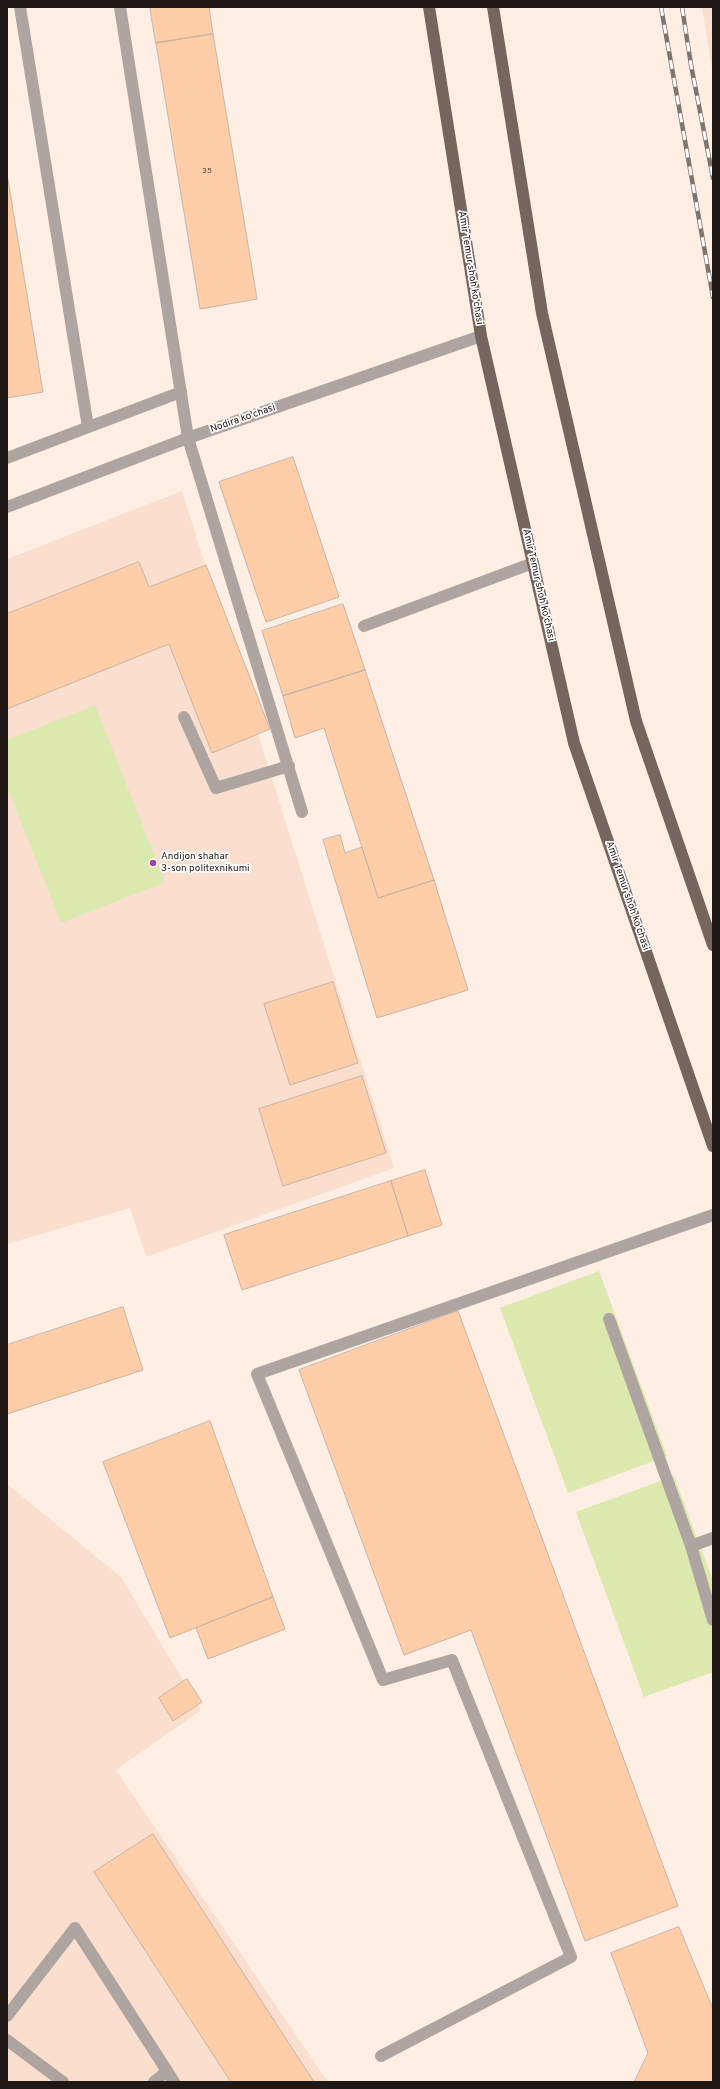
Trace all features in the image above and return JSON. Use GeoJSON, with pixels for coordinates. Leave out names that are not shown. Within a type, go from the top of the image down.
{"type":"FeatureCollection","features":[{"type":"Feature","properties":{"kind":"main road","name":"Amir Temur shoh ko'chasi"},"geometry":{"type":"LineString","coordinates":[[429,7],[481,336],[574,743],[713,1146]]}},
{"type":"Feature","properties":{"kind":"main road"},"geometry":{"type":"LineString","coordinates":[[493,7],[542,313],[636,721],[713,945]]}},
{"type":"Feature","properties":{"kind":"street"},"geometry":{"type":"LineString","coordinates":[[20,7],[88,427]]}},
{"type":"Feature","properties":{"kind":"street"},"geometry":{"type":"LineString","coordinates":[[120,7],[188,438],[302,812]]}},
{"type":"Feature","properties":{"kind":"street","name":"Nodira ko'chasi"},"geometry":{"type":"LineString","coordinates":[[7,507],[188,438],[481,336]]}},
{"type":"Feature","properties":{"kind":"street"},"geometry":{"type":"LineString","coordinates":[[7,458],[181,392]]}},
{"type":"Feature","properties":{"kind":"street"},"geometry":{"type":"LineString","coordinates":[[364,626],[533,562]]}},
{"type":"Feature","properties":{"kind":"street"},"geometry":{"type":"LineString","coordinates":[[184,717],[216,788],[289,766]]}},
{"type":"Feature","properties":{"kind":"street"},"geometry":{"type":"LineString","coordinates":[[381,2056],[571,1956],[452,1660],[383,1680],[257,1374],[713,1215]]}},
{"type":"Feature","properties":{"kind":"street"},"geometry":{"type":"LineString","coordinates":[[609,1319],[690,1546],[713,1620]]}},
{"type":"Feature","properties":{"kind":"street"},"geometry":{"type":"LineString","coordinates":[[690,1546],[713,1538]]}},
{"type":"Feature","properties":{"kind":"street"},"geometry":{"type":"LineString","coordinates":[[7,2016],[75,1928],[174,2082]]}},
{"type":"Feature","properties":{"kind":"street"},"geometry":{"type":"LineString","coordinates":[[7,2040],[63,2082]]}},
{"type":"Feature","properties":{"kind":"street"},"geometry":{"type":"LineString","coordinates":[[154,2082],[167,2071]]}},
{"type":"Feature","properties":{"kind":"shaded area"},"geometry":{"type":"Polygon","coordinates":[[[702,7],[713,7],[713,75],[702,7]]]}},
{"type":"Feature","properties":{"kind":"shaded area","name":"Andijon shahar 3-son politexnikumi"},"geometry":{"type":"Polygon","coordinates":[[[182,491],[394,1168],[146,1257],[130,1208],[7,1244],[7,559],[182,491]]]}},
{"type":"Feature","properties":{"kind":"shaded area"},"geometry":{"type":"Polygon","coordinates":[[[7,1484],[121,1577],[201,1710],[116,1770],[328,2082],[7,2082],[7,1484]]]}},
{"type":"Feature","properties":{"kind":"green space"},"geometry":{"type":"Polygon","coordinates":[[[95,705],[165,882],[61,923],[7,786],[7,740],[95,705]]]}},
{"type":"Feature","properties":{"kind":"green space"},"geometry":{"type":"Polygon","coordinates":[[[599,1271],[667,1456],[568,1493],[500,1308],[599,1271]]]}},
{"type":"Feature","properties":{"kind":"green space"},"geometry":{"type":"Polygon","coordinates":[[[674,1476],[713,1581],[713,1672],[644,1697],[576,1512],[674,1476]]]}},
{"type":"Feature","properties":{"kind":"building"},"geometry":{"type":"Polygon","coordinates":[[[150,7],[209,7],[213,34],[156,43],[150,7]]]}},
{"type":"Feature","properties":{"kind":"building"},"geometry":{"type":"Polygon","coordinates":[[[213,34],[257,299],[200,309],[156,43],[213,34]]]}},
{"type":"Feature","properties":{"kind":"building"},"geometry":{"type":"Polygon","coordinates":[[[7,174],[43,392],[7,398],[7,174]]]}},
{"type":"Feature","properties":{"kind":"building"},"geometry":{"type":"Polygon","coordinates":[[[293,457],[339,597],[266,622],[219,482],[293,457]]]}},
{"type":"Feature","properties":{"kind":"building"},"geometry":{"type":"Polygon","coordinates":[[[139,562],[149,587],[206,565],[270,729],[212,753],[169,644],[7,709],[7,614],[139,562]]]}},
{"type":"Feature","properties":{"kind":"building"},"geometry":{"type":"Polygon","coordinates":[[[343,604],[365,670],[283,696],[262,631],[343,604]]]}},
{"type":"Feature","properties":{"kind":"building"},"geometry":{"type":"Polygon","coordinates":[[[365,670],[434,880],[378,898],[324,728],[295,738],[283,696],[365,670]]]}},
{"type":"Feature","properties":{"kind":"building"},"geometry":{"type":"Polygon","coordinates":[[[340,835],[345,853],[362,847],[378,898],[434,880],[468,990],[377,1018],[323,840],[340,835]]]}},
{"type":"Feature","properties":{"kind":"building"},"geometry":{"type":"Polygon","coordinates":[[[333,982],[358,1063],[290,1085],[264,1004],[333,982]]]}},
{"type":"Feature","properties":{"kind":"building"},"geometry":{"type":"Polygon","coordinates":[[[362,1076],[386,1153],[283,1186],[259,1109],[362,1076]]]}},
{"type":"Feature","properties":{"kind":"building"},"geometry":{"type":"Polygon","coordinates":[[[425,1170],[442,1225],[408,1236],[391,1181],[425,1170]]]}},
{"type":"Feature","properties":{"kind":"building"},"geometry":{"type":"Polygon","coordinates":[[[391,1181],[408,1236],[242,1290],[224,1235],[391,1181]]]}},
{"type":"Feature","properties":{"kind":"building"},"geometry":{"type":"Polygon","coordinates":[[[123,1307],[143,1370],[7,1414],[7,1345],[123,1307]]]}},
{"type":"Feature","properties":{"kind":"building"},"geometry":{"type":"Polygon","coordinates":[[[458,1311],[678,1906],[585,1941],[471,1630],[404,1655],[299,1370],[458,1311]]]}},
{"type":"Feature","properties":{"kind":"building"},"geometry":{"type":"Polygon","coordinates":[[[210,1421],[273,1597],[170,1638],[103,1462],[210,1421]]]}},
{"type":"Feature","properties":{"kind":"building"},"geometry":{"type":"Polygon","coordinates":[[[273,1597],[285,1629],[208,1659],[196,1628],[273,1597]]]}},
{"type":"Feature","properties":{"kind":"building"},"geometry":{"type":"Polygon","coordinates":[[[187,1679],[202,1702],[173,1721],[159,1698],[187,1679]]]}},
{"type":"Feature","properties":{"kind":"building"},"geometry":{"type":"Polygon","coordinates":[[[153,1834],[314,2082],[231,2082],[94,1872],[153,1834]]]}},
{"type":"Feature","properties":{"kind":"building"},"geometry":{"type":"Polygon","coordinates":[[[679,1927],[713,2009],[713,2082],[634,2082],[648,2053],[611,1953],[679,1927]]]}},
{"type":"Feature","properties":{"kind":"railway"},"geometry":{"type":"LineString","coordinates":[[661,7],[713,297]]}},
{"type":"Feature","properties":{"kind":"railway"},"geometry":{"type":"LineString","coordinates":[[682,7],[691,65],[713,178]]}},
{"type":"Feature","properties":{"kind":"place","name":"Andijon shahar 3-son politexnikumi"},"geometry":{"type":"Point","coordinates":[153,863]}}]}
